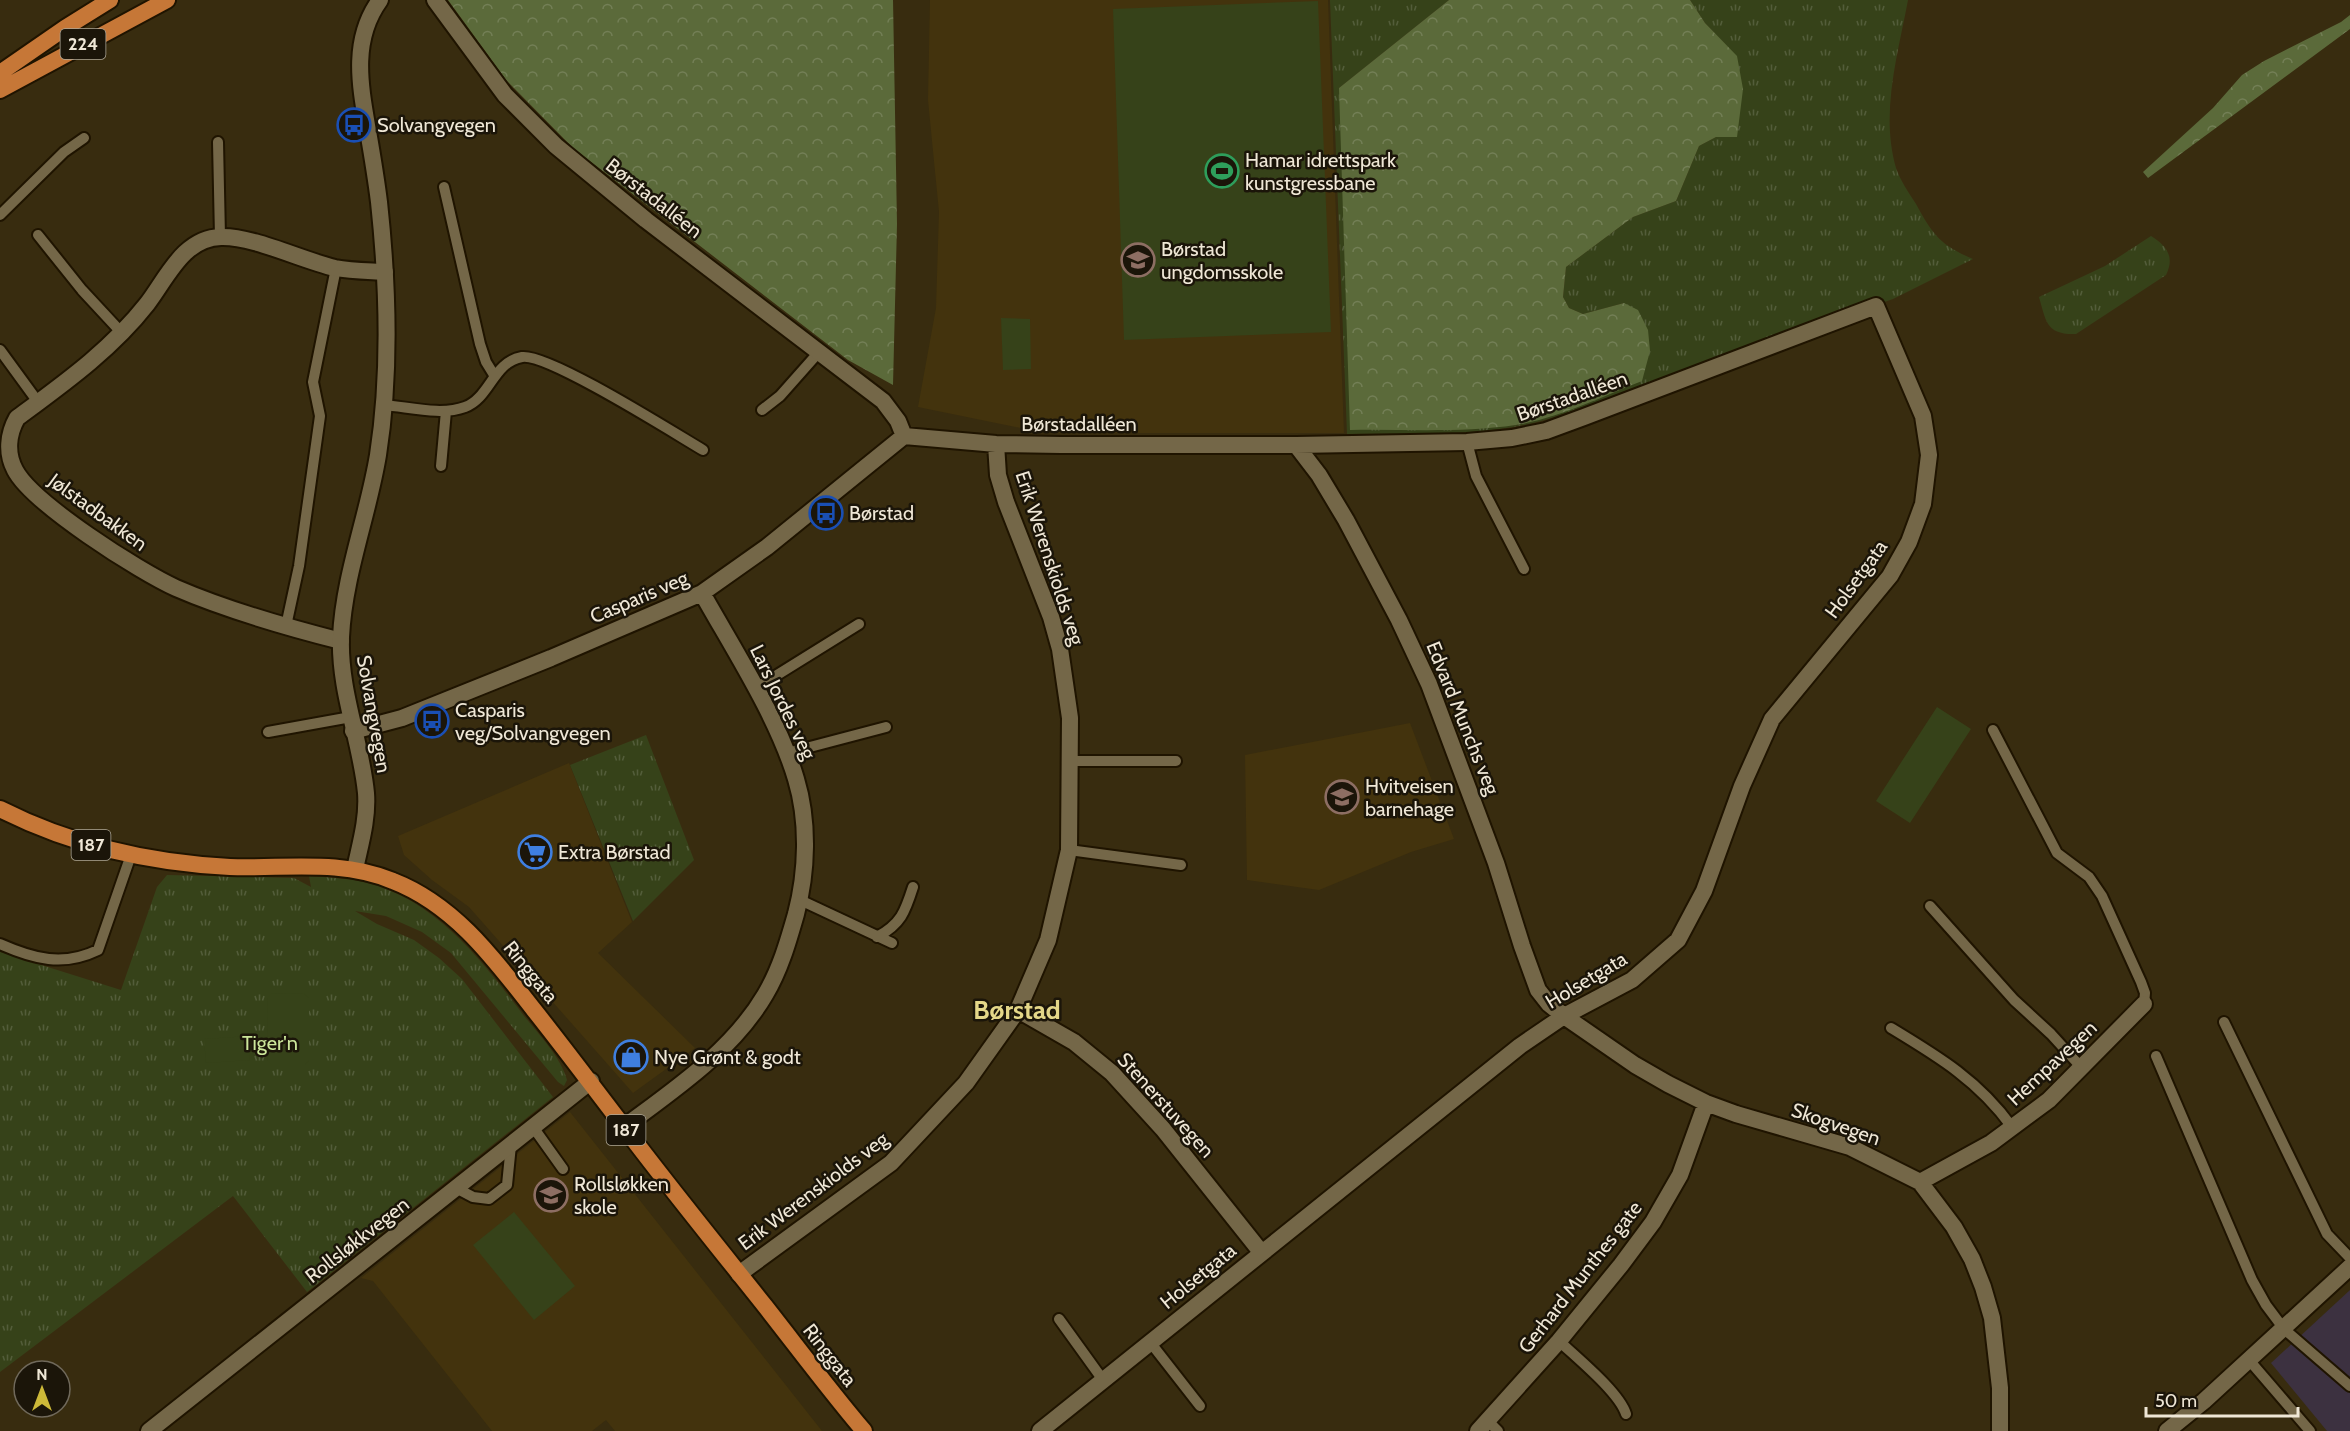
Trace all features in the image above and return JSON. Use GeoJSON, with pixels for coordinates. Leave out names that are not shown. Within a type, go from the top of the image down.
{"type":"FeatureCollection","features":[{"type":"Feature","properties":{"kind":"main road","name":"224"},"geometry":{"type":"LineString","coordinates":[[2,78],[110,0]]}},
{"type":"Feature","properties":{"kind":"main road","name":"224"},"geometry":{"type":"LineString","coordinates":[[2,78],[167,0]]}},
{"type":"Feature","properties":{"kind":"main road","name":"Ringgata"},"geometry":{"type":"LineString","coordinates":[[0,809],[44,828],[131,855],[187,864],[232,867],[303,865],[355,869],[397,882],[430,900],[458,922],[504,971],[864,1431]]}},
{"type":"Feature","properties":{"kind":"street","name":"Solvangvegen"},"geometry":{"type":"LineString","coordinates":[[355,869],[366,806],[364,781],[343,672],[341,641],[349,581],[378,457],[384,405],[387,346],[385,272],[375,175],[360,86],[359,61],[364,29],[380,0]]}},
{"type":"Feature","properties":{"kind":"street","name":"Børstadalléen"},"geometry":{"type":"LineString","coordinates":[[435,0],[505,94],[556,146],[646,220],[883,401],[898,421],[904,436],[996,444],[1296,446],[1467,442],[1512,438],[1546,431],[1876,306]]}},
{"type":"Feature","properties":{"kind":"street","name":"Jølstadbakken"},"geometry":{"type":"LineString","coordinates":[[341,641],[286,626],[175,587],[123,559],[41,499],[15,472],[10,458],[9,443],[11,429],[17,418],[91,363],[145,306],[188,248],[202,240],[220,237],[238,238],[336,268],[385,272]]}},
{"type":"Feature","properties":{"kind":"street","name":"Holsetgata"},"geometry":{"type":"LineString","coordinates":[[1040,1431],[1520,1046],[1564,1016],[1632,980],[1678,940],[1704,891],[1742,786],[1772,719],[1890,576],[1909,542],[1923,504],[1929,455],[1923,416],[1876,306]]}},
{"type":"Feature","properties":{"kind":"street","name":"Casparis veg"},"geometry":{"type":"LineString","coordinates":[[352,724],[402,718],[551,658],[702,593],[767,547],[904,436]]}},
{"type":"Feature","properties":{"kind":"street","name":"Erik Werenskiolds veg"},"geometry":{"type":"LineString","coordinates":[[739,1274],[891,1163],[966,1083],[1018,1010],[1048,940],[1069,850],[1070,718],[1059,649],[1051,617],[1006,502],[998,475],[996,444]]}},
{"type":"Feature","properties":{"kind":"street","name":"Edvard Munchs veg"},"geometry":{"type":"LineString","coordinates":[[1296,446],[1319,475],[1346,520],[1399,620],[1429,684],[1464,773],[1538,990],[1564,1016]]}},
{"type":"Feature","properties":{"kind":"street","name":"Lars Jordes veg"},"geometry":{"type":"LineString","coordinates":[[624,1127],[695,1074],[745,1023],[765,995],[779,967],[800,900],[805,834],[797,781],[787,753],[756,688],[702,593]]}},
{"type":"Feature","properties":{"kind":"street","name":"Hempavegen"},"geometry":{"type":"LineString","coordinates":[[1920,1182],[1991,1143],[2049,1100],[2144,1004]]}},
{"type":"Feature","properties":{"kind":"street","name":"Stenerstuvegen"},"geometry":{"type":"LineString","coordinates":[[1018,1010],[1074,1042],[1112,1073],[1163,1129],[1261,1252]]}},
{"type":"Feature","properties":{"kind":"street","name":"Skogvegen"},"geometry":{"type":"LineString","coordinates":[[1564,1016],[1635,1065],[1706,1103],[1745,1117],[1850,1147],[1920,1182],[1954,1227],[1972,1259],[1983,1287],[1992,1318],[2000,1388],[2000,1431]]}},
{"type":"Feature","properties":{"kind":"street","name":"Rollsløkkvegen"},"geometry":{"type":"LineString","coordinates":[[149,1431],[591,1082]]}},
{"type":"Feature","properties":{"kind":"street","name":"Gerhard Munthes gate"},"geometry":{"type":"LineString","coordinates":[[1488,1428],[1621,1265],[1653,1222],[1680,1175],[1706,1103]]}},
{"type":"Feature","properties":{"kind":"street"},"geometry":{"type":"LineString","coordinates":[[2167,1431],[2284,1329],[2350,1267]]}},
{"type":"Feature","properties":{"kind":"lane"},"geometry":{"type":"LineString","coordinates":[[0,215],[64,152],[84,138]]}},
{"type":"Feature","properties":{"kind":"lane"},"geometry":{"type":"LineString","coordinates":[[218,142],[220,237]]}},
{"type":"Feature","properties":{"kind":"lane"},"geometry":{"type":"LineString","coordinates":[[444,187],[480,344],[486,362],[494,375]]}},
{"type":"Feature","properties":{"kind":"lane"},"geometry":{"type":"LineString","coordinates":[[38,235],[82,290],[121,332]]}},
{"type":"Feature","properties":{"kind":"lane"},"geometry":{"type":"LineString","coordinates":[[286,626],[299,566],[320,416],[313,382],[336,268]]}},
{"type":"Feature","properties":{"kind":"lane"},"geometry":{"type":"LineString","coordinates":[[0,350],[38,402]]}},
{"type":"Feature","properties":{"kind":"lane"},"geometry":{"type":"LineString","coordinates":[[762,410],[780,396],[819,352]]}},
{"type":"Feature","properties":{"kind":"lane"},"geometry":{"type":"LineString","coordinates":[[384,405],[446,411],[466,407],[478,399],[494,375],[510,362],[523,357],[543,361],[588,383],[703,450]]}},
{"type":"Feature","properties":{"kind":"lane"},"geometry":{"type":"LineString","coordinates":[[441,466],[446,411]]}},
{"type":"Feature","properties":{"kind":"lane"},"geometry":{"type":"LineString","coordinates":[[1467,442],[1476,476],[1524,569]]}},
{"type":"Feature","properties":{"kind":"lane"},"geometry":{"type":"LineString","coordinates":[[756,688],[859,624]]}},
{"type":"Feature","properties":{"kind":"lane"},"geometry":{"type":"LineString","coordinates":[[268,732],[352,724]]}},
{"type":"Feature","properties":{"kind":"lane"},"geometry":{"type":"LineString","coordinates":[[787,753],[886,727]]}},
{"type":"Feature","properties":{"kind":"lane"},"geometry":{"type":"LineString","coordinates":[[1993,730],[2057,853],[2089,877],[2102,896],[2145,993],[2144,1004]]}},
{"type":"Feature","properties":{"kind":"lane"},"geometry":{"type":"LineString","coordinates":[[1071,761],[1176,761]]}},
{"type":"Feature","properties":{"kind":"lane"},"geometry":{"type":"LineString","coordinates":[[1069,850],[1181,865]]}},
{"type":"Feature","properties":{"kind":"lane"},"geometry":{"type":"LineString","coordinates":[[0,944],[26,956],[59,961],[82,958],[98,950],[131,855]]}},
{"type":"Feature","properties":{"kind":"lane"},"geometry":{"type":"LineString","coordinates":[[877,937],[901,919],[913,887]]}},
{"type":"Feature","properties":{"kind":"lane"},"geometry":{"type":"LineString","coordinates":[[800,900],[892,943]]}},
{"type":"Feature","properties":{"kind":"lane"},"geometry":{"type":"LineString","coordinates":[[1930,906],[2014,1000],[2051,1034],[2081,1067]]}},
{"type":"Feature","properties":{"kind":"lane"},"geometry":{"type":"LineString","coordinates":[[2224,1022],[2327,1234],[2350,1258]]}},
{"type":"Feature","properties":{"kind":"lane"},"geometry":{"type":"LineString","coordinates":[[1892,1028],[1960,1071],[2001,1112],[2012,1127]]}},
{"type":"Feature","properties":{"kind":"lane"},"geometry":{"type":"LineString","coordinates":[[2156,1056],[2252,1280],[2266,1305],[2284,1329],[2350,1386]]}},
{"type":"Feature","properties":{"kind":"lane"},"geometry":{"type":"LineString","coordinates":[[533,1127],[564,1169]]}},
{"type":"Feature","properties":{"kind":"lane"},"geometry":{"type":"LineString","coordinates":[[456,1188],[472,1197],[489,1199],[507,1185],[511,1145]]}},
{"type":"Feature","properties":{"kind":"lane"},"geometry":{"type":"LineString","coordinates":[[1059,1319],[1103,1380]]}},
{"type":"Feature","properties":{"kind":"lane"},"geometry":{"type":"LineString","coordinates":[[1560,1341],[1610,1390],[1624,1407],[1626,1414]]}},
{"type":"Feature","properties":{"kind":"lane"},"geometry":{"type":"LineString","coordinates":[[1150,1342],[1200,1406]]}},
{"type":"Feature","properties":{"kind":"lane"},"geometry":{"type":"LineString","coordinates":[[2249,1360],[2310,1431]]}},
{"type":"Feature","properties":{"kind":"shaded area","name":"Børstad ungdomsskole"},"geometry":{"type":"Polygon","coordinates":[[[930,0],[1328,0],[1344,433],[1045,433],[918,407],[936,308],[939,212],[928,100],[930,0]]]}},
{"type":"Feature","properties":{"kind":"shaded area","name":"Hvitveisen barnehage"},"geometry":{"type":"Polygon","coordinates":[[[1410,723],[1454,839],[1411,852],[1319,890],[1247,880],[1245,755],[1410,723]]]}},
{"type":"Feature","properties":{"kind":"shaded area"},"geometry":{"type":"Polygon","coordinates":[[[569,763],[632,922],[598,953],[695,1048],[633,1093],[469,907],[432,880],[404,855],[398,836],[569,763]]]}},
{"type":"Feature","properties":{"kind":"shaded area","name":"Rollsløkken skole"},"geometry":{"type":"Polygon","coordinates":[[[570,1112],[822,1431],[615,1431],[606,1420],[592,1431],[492,1431],[373,1281],[361,1278],[570,1112]]]}},
{"type":"Feature","properties":{"kind":"shaded area"},"geometry":{"type":"Polygon","coordinates":[[[2350,1290],[2350,1431],[2327,1431],[2271,1363],[2350,1290]]]}},
{"type":"Feature","properties":{"kind":"green space"},"geometry":{"type":"Polygon","coordinates":[[[448,0],[893,0],[897,224],[893,385],[848,360],[573,148],[507,81],[448,0]]]}},
{"type":"Feature","properties":{"kind":"green space"},"geometry":{"type":"Polygon","coordinates":[[[1330,0],[1449,0],[1339,88],[1483,428],[1517,425],[1552,416],[1624,303],[1583,314],[1569,308],[1563,297],[1566,267],[1633,217],[1676,201],[1699,146],[1716,137],[1737,57],[1705,23],[1690,0],[1908,0],[1890,105],[1892,147],[1896,168],[1927,224],[1938,238],[1973,259],[1893,299],[1548,419],[1523,425],[1474,432],[1347,434],[1330,0]]]}},
{"type":"Feature","properties":{"kind":"green space"},"geometry":{"type":"Polygon","coordinates":[[[1449,0],[1690,0],[1705,23],[1737,56],[1743,89],[1737,137],[1716,137],[1699,146],[1676,201],[1633,217],[1566,267],[1563,297],[1569,308],[1583,314],[1624,303],[1638,310],[1648,330],[1650,351],[1642,381],[1564,412],[1516,425],[1454,430],[1350,430],[1339,88],[1449,0]]]}},
{"type":"Feature","properties":{"kind":"green space","name":"Hamar idrettspark kunstgressbane"},"geometry":{"type":"Polygon","coordinates":[[[1318,1],[1331,332],[1124,340],[1113,9],[1318,1]]]}},
{"type":"Feature","properties":{"kind":"green space"},"geometry":{"type":"Polygon","coordinates":[[[2350,15],[2350,29],[2148,178],[2143,172],[2213,108],[2242,75],[2350,15]]]}},
{"type":"Feature","properties":{"kind":"green space"},"geometry":{"type":"Polygon","coordinates":[[[2151,236],[2168,252],[2170,263],[2166,275],[2076,334],[2059,332],[2049,325],[2039,297],[2105,266],[2151,236]]]}},
{"type":"Feature","properties":{"kind":"green space"},"geometry":{"type":"Polygon","coordinates":[[[1001,318],[1030,319],[1031,369],[1003,370],[1001,318]]]}},
{"type":"Feature","properties":{"kind":"green space"},"geometry":{"type":"Polygon","coordinates":[[[1937,707],[1971,729],[1910,823],[1876,801],[1937,707]]]}},
{"type":"Feature","properties":{"kind":"green space"},"geometry":{"type":"Polygon","coordinates":[[[646,735],[694,860],[633,921],[570,765],[646,735]]]}},
{"type":"Feature","properties":{"kind":"green space","name":"Tiger'n"},"geometry":{"type":"Polygon","coordinates":[[[167,875],[294,878],[311,887],[309,876],[354,880],[382,887],[430,913],[471,951],[549,1046],[567,1080],[564,1086],[558,1082],[451,953],[422,932],[386,916],[355,911],[377,924],[414,940],[462,979],[553,1097],[307,1292],[233,1196],[17,1359],[12,1359],[12,1363],[0,1372],[0,952],[121,990],[157,887],[167,875]]]}},
{"type":"Feature","properties":{"kind":"green space"},"geometry":{"type":"Polygon","coordinates":[[[303,993],[309,998],[309,1060],[305,1065],[272,1065],[268,1061],[267,998],[271,994],[303,993]]]}},
{"type":"Feature","properties":{"kind":"green space"},"geometry":{"type":"Polygon","coordinates":[[[249,1036],[250,1060],[206,1063],[204,1039],[249,1036]]]}},
{"type":"Feature","properties":{"kind":"green space"},"geometry":{"type":"Polygon","coordinates":[[[514,1212],[575,1286],[534,1320],[473,1245],[514,1212]]]}},
{"type":"Feature","properties":{"kind":"place","name":"Solvangvegen"},"geometry":{"type":"Point","coordinates":[354,125]}},
{"type":"Feature","properties":{"kind":"place","name":"Hamar idrettspark kunstgressbane"},"geometry":{"type":"Point","coordinates":[1222,171]}},
{"type":"Feature","properties":{"kind":"place","name":"Børstad ungdomsskole"},"geometry":{"type":"Point","coordinates":[1138,260]}},
{"type":"Feature","properties":{"kind":"place","name":"Børstad"},"geometry":{"type":"Point","coordinates":[826,513]}},
{"type":"Feature","properties":{"kind":"place","name":"Casparis veg/Solvangvegen"},"geometry":{"type":"Point","coordinates":[432,721]}},
{"type":"Feature","properties":{"kind":"place","name":"Hvitveisen barnehage"},"geometry":{"type":"Point","coordinates":[1342,797]}},
{"type":"Feature","properties":{"kind":"place","name":"Extra Børstad"},"geometry":{"type":"Point","coordinates":[535,852]}},
{"type":"Feature","properties":{"kind":"place","name":"Nye Grønt & godt"},"geometry":{"type":"Point","coordinates":[631,1057]}},
{"type":"Feature","properties":{"kind":"place","name":"Rollsløkken skole"},"geometry":{"type":"Point","coordinates":[551,1195]}},
{"type":"Feature","properties":{"kind":"district","name":"Børstad"},"geometry":{"type":"Point","coordinates":[1017,1010]}}]}
